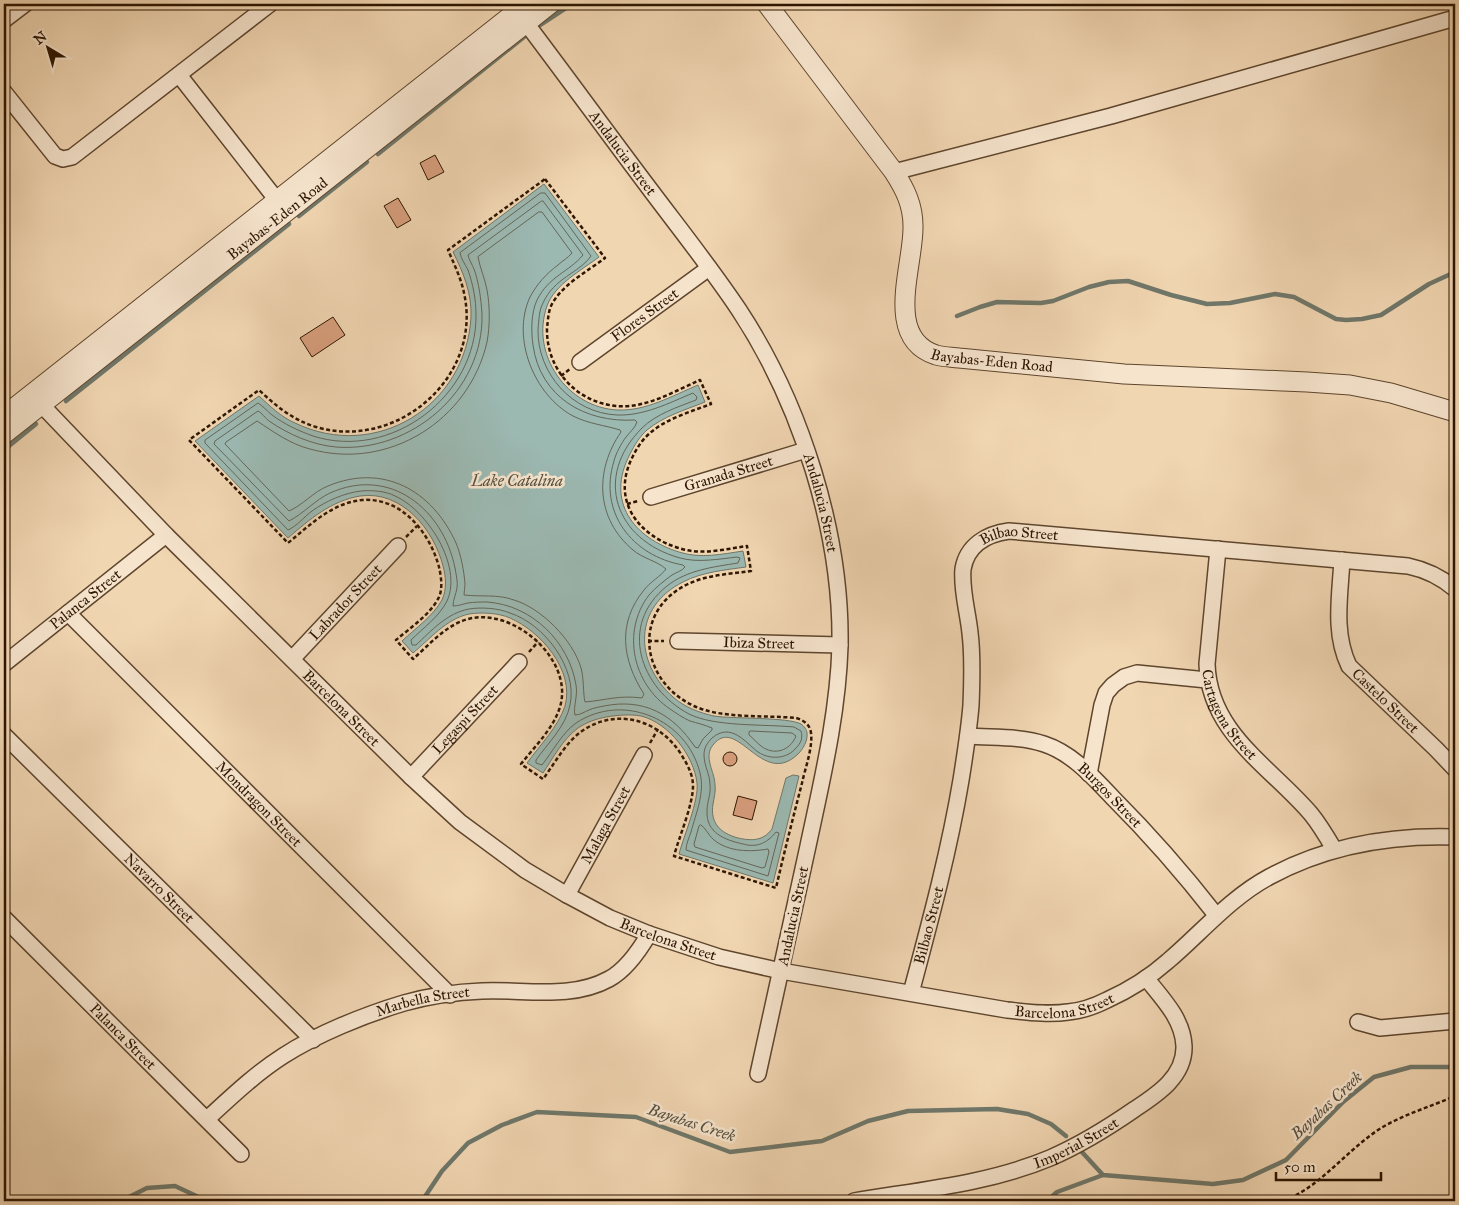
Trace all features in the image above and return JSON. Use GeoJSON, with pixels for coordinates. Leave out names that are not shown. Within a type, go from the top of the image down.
{"type":"FeatureCollection","features":[{"type":"Feature","properties":{"kind":"street"},"geometry":{"type":"LineString","coordinates":[[4,20],[25,4]]}},
{"type":"Feature","properties":{"kind":"street"},"geometry":{"type":"LineString","coordinates":[[4,92],[55,156],[63,159],[72,157],[270,4]]}},
{"type":"Feature","properties":{"kind":"street","name":"Bayabas-Eden Road"},"geometry":{"type":"LineString","coordinates":[[7,419],[37,400],[282,207],[520,10],[550,4]]}},
{"type":"Feature","properties":{"kind":"street","name":"Bayabas-Eden Road"},"geometry":{"type":"LineString","coordinates":[[767,4],[894,172],[908,198],[913,227],[904,315],[909,333],[920,347],[936,355],[1124,374],[1307,382],[1350,386],[1391,393],[1455,412]]}},
{"type":"Feature","properties":{"kind":"street","name":"Andalucia Street"},"geometry":{"type":"LineString","coordinates":[[520,10],[740,312],[789,403],[806,450],[833,549],[839,600],[840,645],[838,689],[825,770],[758,1074]]}},
{"type":"Feature","properties":{"kind":"street"},"geometry":{"type":"LineString","coordinates":[[894,172],[1111,116],[1455,18]]}},
{"type":"Feature","properties":{"kind":"street"},"geometry":{"type":"LineString","coordinates":[[179,75],[282,207]]}},
{"type":"Feature","properties":{"kind":"street","name":"Flores Street"},"geometry":{"type":"LineString","coordinates":[[580,362],[709,268]]}},
{"type":"Feature","properties":{"kind":"street","name":"Barcelona Street"},"geometry":{"type":"LineString","coordinates":[[37,400],[166,535],[411,777],[460,822],[525,870],[610,918],[648,934],[719,957],[781,971],[1007,1010],[1068,1012],[1092,1007],[1121,994],[1146,978],[1167,962],[1216,915],[1268,877],[1334,849],[1393,839],[1435,836],[1455,837]]}},
{"type":"Feature","properties":{"kind":"street","name":"Granada Street"},"geometry":{"type":"LineString","coordinates":[[650,497],[806,450]]}},
{"type":"Feature","properties":{"kind":"street","name":"Bilbao Street"},"geometry":{"type":"LineString","coordinates":[[911,993],[946,856],[968,736],[971,704],[971,643],[964,586],[964,569],[967,558],[983,538],[994,533],[1008,531],[1408,566],[1422,569],[1445,581],[1455,589]]}},
{"type":"Feature","properties":{"kind":"street","name":"Palanca Street"},"geometry":{"type":"LineString","coordinates":[[4,664],[166,535]]}},
{"type":"Feature","properties":{"kind":"street","name":"Labrador Street"},"geometry":{"type":"LineString","coordinates":[[292,659],[398,546]]}},
{"type":"Feature","properties":{"kind":"street","name":"Cartagena Street"},"geometry":{"type":"LineString","coordinates":[[1218,549],[1208,648],[1208,680],[1213,699],[1223,720],[1237,739],[1310,814],[1323,830],[1334,849]]}},
{"type":"Feature","properties":{"kind":"street","name":"Castelo Street"},"geometry":{"type":"LineString","coordinates":[[1342,560],[1338,634],[1342,652],[1349,666],[1436,749],[1455,770]]}},
{"type":"Feature","properties":{"kind":"street","name":"Mondragon Street"},"geometry":{"type":"LineString","coordinates":[[68,613],[450,995]]}},
{"type":"Feature","properties":{"kind":"street","name":"Ibiza Street"},"geometry":{"type":"LineString","coordinates":[[678,642],[840,645]]}},
{"type":"Feature","properties":{"kind":"street","name":"Legaspi Street"},"geometry":{"type":"LineString","coordinates":[[411,777],[518,662]]}},
{"type":"Feature","properties":{"kind":"street"},"geometry":{"type":"LineString","coordinates":[[1089,774],[1102,705],[1106,693],[1113,685],[1124,677],[1137,673],[1208,680]]}},
{"type":"Feature","properties":{"kind":"street","name":"Navarro Street"},"geometry":{"type":"LineString","coordinates":[[4,735],[313,1040]]}},
{"type":"Feature","properties":{"kind":"street","name":"Burgos Street"},"geometry":{"type":"LineString","coordinates":[[968,736],[1031,740],[1046,744],[1061,752],[1089,774],[1159,847],[1216,915]]}},
{"type":"Feature","properties":{"kind":"street","name":"Malaga Street"},"geometry":{"type":"LineString","coordinates":[[567,895],[644,755]]}},
{"type":"Feature","properties":{"kind":"street","name":"Palanca Street"},"geometry":{"type":"LineString","coordinates":[[4,918],[241,1154]]}},
{"type":"Feature","properties":{"kind":"street","name":"Marbella Street"},"geometry":{"type":"LineString","coordinates":[[207,1120],[234,1094],[283,1056],[334,1029],[404,1003],[450,995],[481,991],[564,992],[593,987],[611,979],[625,966],[638,952],[648,934]]}},
{"type":"Feature","properties":{"kind":"street","name":"Imperial Street"},"geometry":{"type":"LineString","coordinates":[[854,1201],[963,1183],[1025,1167],[1051,1157],[1110,1126],[1143,1104],[1166,1085],[1180,1069],[1184,1048],[1182,1030],[1175,1016],[1146,978]]}},
{"type":"Feature","properties":{"kind":"street"},"geometry":{"type":"LineString","coordinates":[[1358,1022],[1380,1028],[1455,1022]]}},
{"type":"Feature","properties":{"kind":"path"},"geometry":{"type":"LineString","coordinates":[[545,179],[605,258],[558,295],[551,307],[548,322],[549,352],[561,376],[571,387],[583,395],[598,402],[617,406],[632,405],[650,400],[700,380],[711,404],[662,424],[649,434],[638,447],[629,465],[625,483],[627,504],[635,520],[648,533],[663,542],[682,549],[695,551],[717,550],[747,546],[751,571],[697,580],[678,590],[662,604],[653,621],[648,641],[649,655],[655,669],[664,683],[678,696],[694,706],[713,712],[796,718],[808,725],[811,738],[776,888],[674,856],[692,797],[693,786],[687,763],[674,745],[658,729],[641,721],[628,719],[595,724],[581,732],[571,741],[544,779],[521,764],[550,726],[561,703],[562,690],[558,674],[538,642],[523,630],[507,622],[487,618],[470,618],[457,622],[413,659],[396,640],[428,612],[439,597],[442,585],[435,552],[428,539],[404,512],[390,504],[362,500],[336,507],[318,518],[288,543],[189,440],[259,390],[278,408],[296,419],[316,427],[337,431],[359,431],[380,428],[401,420],[419,408],[435,394],[448,377],[458,358],[464,337],[466,316],[465,294],[459,273],[448,250],[545,179]]}},
{"type":"Feature","properties":{"kind":"path"},"geometry":{"type":"LineString","coordinates":[[1284,1201],[1324,1176],[1378,1130],[1401,1118],[1455,1096]]}},
{"type":"Feature","properties":{"kind":"water","name":"Lake Catalina"},"geometry":{"type":"Polygon","coordinates":[[[544,184],[599,257],[562,284],[547,306],[543,324],[544,342],[549,359],[557,375],[569,389],[583,400],[600,407],[618,410],[639,408],[659,402],[698,385],[705,402],[660,421],[642,435],[637,441],[623,471],[621,488],[628,516],[649,538],[663,546],[695,555],[743,551],[746,567],[698,576],[683,582],[667,593],[655,606],[648,620],[645,636],[646,652],[651,668],[660,683],[677,701],[687,707],[714,716],[785,720],[801,724],[806,729],[807,739],[803,747],[798,754],[785,762],[773,763],[731,738],[722,738],[713,745],[709,754],[715,780],[713,817],[721,830],[738,838],[757,839],[769,833],[772,829],[786,778],[793,775],[799,776],[773,883],[679,854],[696,799],[697,783],[695,773],[691,762],[678,742],[670,733],[651,720],[641,716],[628,715],[610,716],[595,720],[578,728],[568,738],[543,773],[527,763],[562,714],[567,692],[560,666],[552,653],[533,632],[521,624],[501,615],[469,614],[453,620],[413,653],[402,641],[424,622],[438,606],[444,596],[445,587],[443,566],[439,552],[424,526],[414,515],[389,499],[375,496],[349,498],[330,506],[288,538],[195,441],[259,396],[290,421],[326,433],[356,435],[385,430],[412,418],[434,400],[453,377],[465,349],[471,308],[463,275],[453,252],[544,184]]]}},
{"type":"Feature","properties":{"kind":"building"},"geometry":{"type":"Polygon","coordinates":[[[435,155],[444,172],[428,180],[420,163],[435,155]]]}},
{"type":"Feature","properties":{"kind":"building"},"geometry":{"type":"Polygon","coordinates":[[[398,198],[411,220],[397,228],[384,206],[398,198]]]}},
{"type":"Feature","properties":{"kind":"building"},"geometry":{"type":"Polygon","coordinates":[[[333,317],[345,335],[312,357],[300,338],[333,317]]]}},
{"type":"Feature","properties":{"kind":"building"},"geometry":{"type":"Polygon","coordinates":[[[727,752],[733,752],[737,759],[733,766],[727,766],[723,762],[723,756],[727,752]]]}},
{"type":"Feature","properties":{"kind":"building"},"geometry":{"type":"Polygon","coordinates":[[[738,796],[757,801],[752,820],[733,815],[738,796]]]}},
{"type":"Feature","properties":{"kind":"waterway"},"geometry":{"type":"LineString","coordinates":[[540,25],[572,4]]}},
{"type":"Feature","properties":{"kind":"waterway"},"geometry":{"type":"LineString","coordinates":[[378,154],[524,37]]}},
{"type":"Feature","properties":{"kind":"waterway"},"geometry":{"type":"LineString","coordinates":[[299,216],[367,162]]}},
{"type":"Feature","properties":{"kind":"waterway"},"geometry":{"type":"LineString","coordinates":[[66,401],[289,224]]}},
{"type":"Feature","properties":{"kind":"waterway"},"geometry":{"type":"LineString","coordinates":[[957,316],[997,302],[1041,303],[1053,301],[1089,287],[1109,282],[1128,281],[1207,304],[1230,303],[1275,294],[1294,297],[1336,319],[1362,319],[1381,315],[1429,284],[1455,272]]}},
{"type":"Feature","properties":{"kind":"waterway"},"geometry":{"type":"LineString","coordinates":[[4,450],[36,424]]}},
{"type":"Feature","properties":{"kind":"waterway","name":"Bayabas Creek"},"geometry":{"type":"LineString","coordinates":[[1081,1151],[1103,1175],[1213,1184],[1243,1180],[1286,1160],[1343,1102],[1374,1077],[1411,1067],[1455,1067]]}},
{"type":"Feature","properties":{"kind":"waterway","name":"Bayabas Creek"},"geometry":{"type":"LineString","coordinates":[[422,1201],[442,1171],[468,1143],[502,1125],[537,1112],[636,1117],[730,1152],[822,1141],[868,1121],[908,1111],[997,1109],[1028,1114],[1051,1124],[1066,1136]]}},
{"type":"Feature","properties":{"kind":"waterway"},"geometry":{"type":"LineString","coordinates":[[1047,1201],[1057,1192],[1103,1175]]}},
{"type":"Feature","properties":{"kind":"waterway","name":"Bayabas Creek"},"geometry":{"type":"LineString","coordinates":[[121,1201],[147,1188],[175,1186],[207,1201]]}}]}
